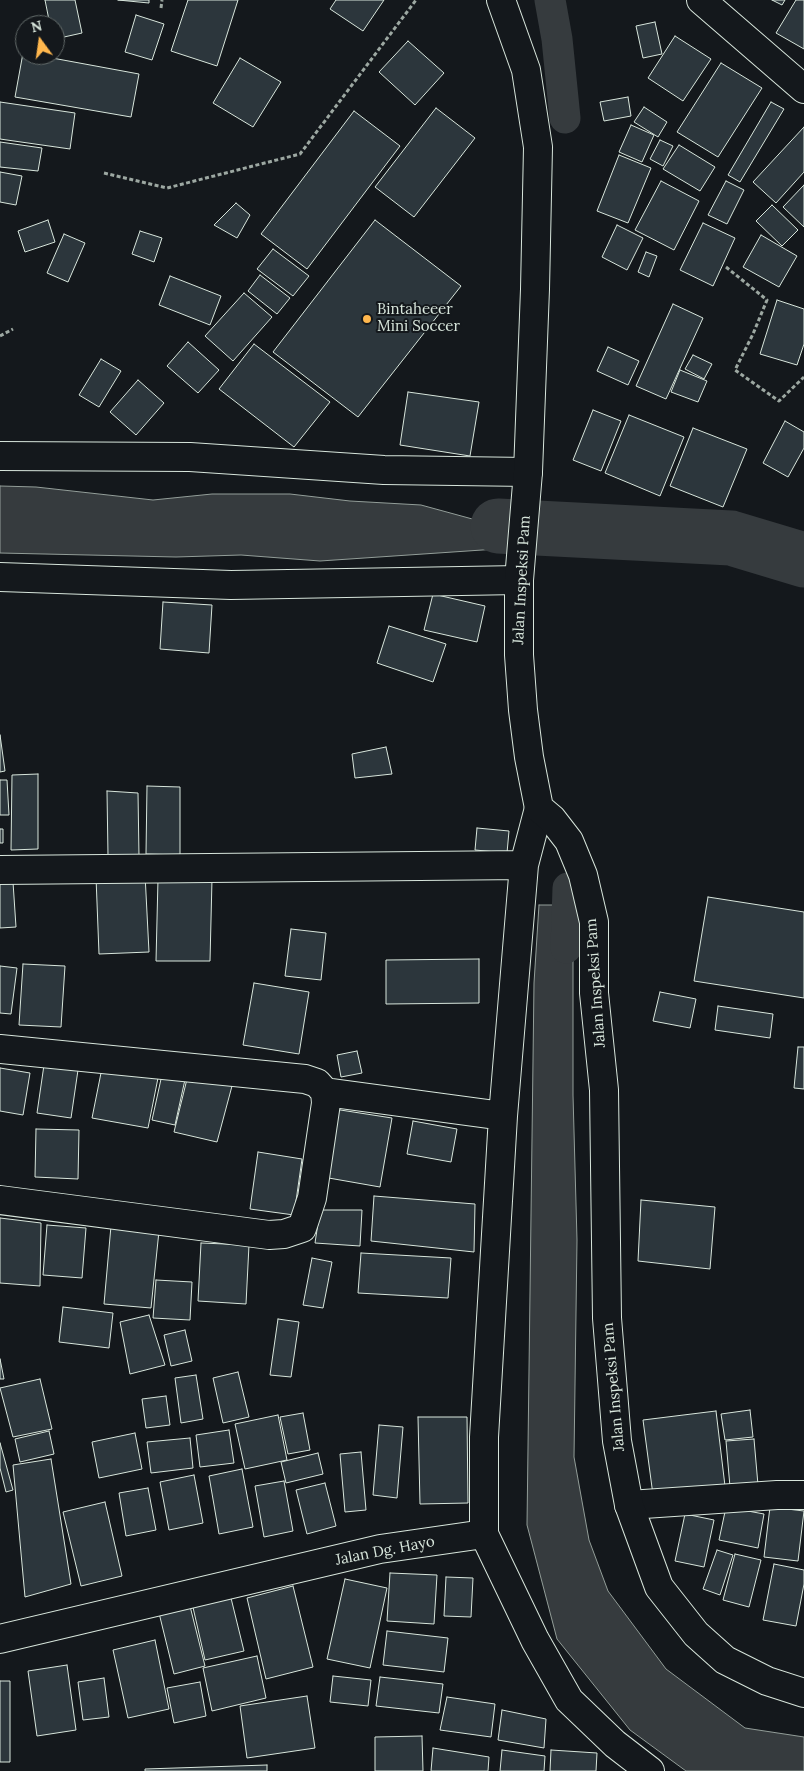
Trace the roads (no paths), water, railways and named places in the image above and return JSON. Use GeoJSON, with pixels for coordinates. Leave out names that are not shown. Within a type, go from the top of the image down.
{"type":"FeatureCollection","features":[{"type":"Feature","properties":{"kind":"street","name":"Jalan Inspeksi Pam"},"geometry":{"type":"LineString","coordinates":[[501,0],[526,70],[538,147],[528,472],[519,580],[519,655],[523,710],[529,757],[539,808],[552,819],[569,841],[582,875],[594,922],[594,993],[604,1090],[607,1318],[617,1441],[628,1505],[659,1587],[696,1634],[725,1660],[767,1681],[804,1693]]}},
{"type":"Feature","properties":{"kind":"street"},"geometry":{"type":"LineString","coordinates":[[701,0],[804,89]]}},
{"type":"Feature","properties":{"kind":"street"},"geometry":{"type":"LineString","coordinates":[[0,456],[190,457],[384,470],[528,472]]}},
{"type":"Feature","properties":{"kind":"street"},"geometry":{"type":"LineString","coordinates":[[0,577],[231,585],[519,580]]}},
{"type":"Feature","properties":{"kind":"street"},"geometry":{"type":"LineString","coordinates":[[539,808],[524,865],[503,1116],[484,1437],[484,1534],[535,1640],[569,1700],[615,1744],[650,1771]]}},
{"type":"Feature","properties":{"kind":"street"},"geometry":{"type":"LineString","coordinates":[[0,870],[524,865]]}},
{"type":"Feature","properties":{"kind":"street"},"geometry":{"type":"LineString","coordinates":[[0,1049],[305,1078],[318,1083],[324,1092],[326,1111],[312,1198],[302,1228],[284,1234],[269,1235],[0,1200]]}},
{"type":"Feature","properties":{"kind":"street"},"geometry":{"type":"LineString","coordinates":[[324,1092],[503,1116]]}},
{"type":"Feature","properties":{"kind":"street"},"geometry":{"type":"LineString","coordinates":[[628,1505],[777,1495],[804,1495]]}},
{"type":"Feature","properties":{"kind":"street","name":"Jalan Dg. Hayo"},"geometry":{"type":"LineString","coordinates":[[0,1639],[380,1550],[484,1534]]}},
{"type":"Feature","properties":{"kind":"waterway"},"geometry":{"type":"LineString","coordinates":[[550,0],[557,39],[565,118]]}},
{"type":"Feature","properties":{"kind":"waterway"},"geometry":{"type":"LineString","coordinates":[[498,526],[731,538],[804,560]]}},
{"type":"Feature","properties":{"kind":"waterway"},"geometry":{"type":"LineString","coordinates":[[566,948],[568,888]]}},
{"type":"Feature","properties":{"kind":"place","name":"Bintaheeer Mini Soccer"},"geometry":{"type":"Point","coordinates":[367,319]}}]}
